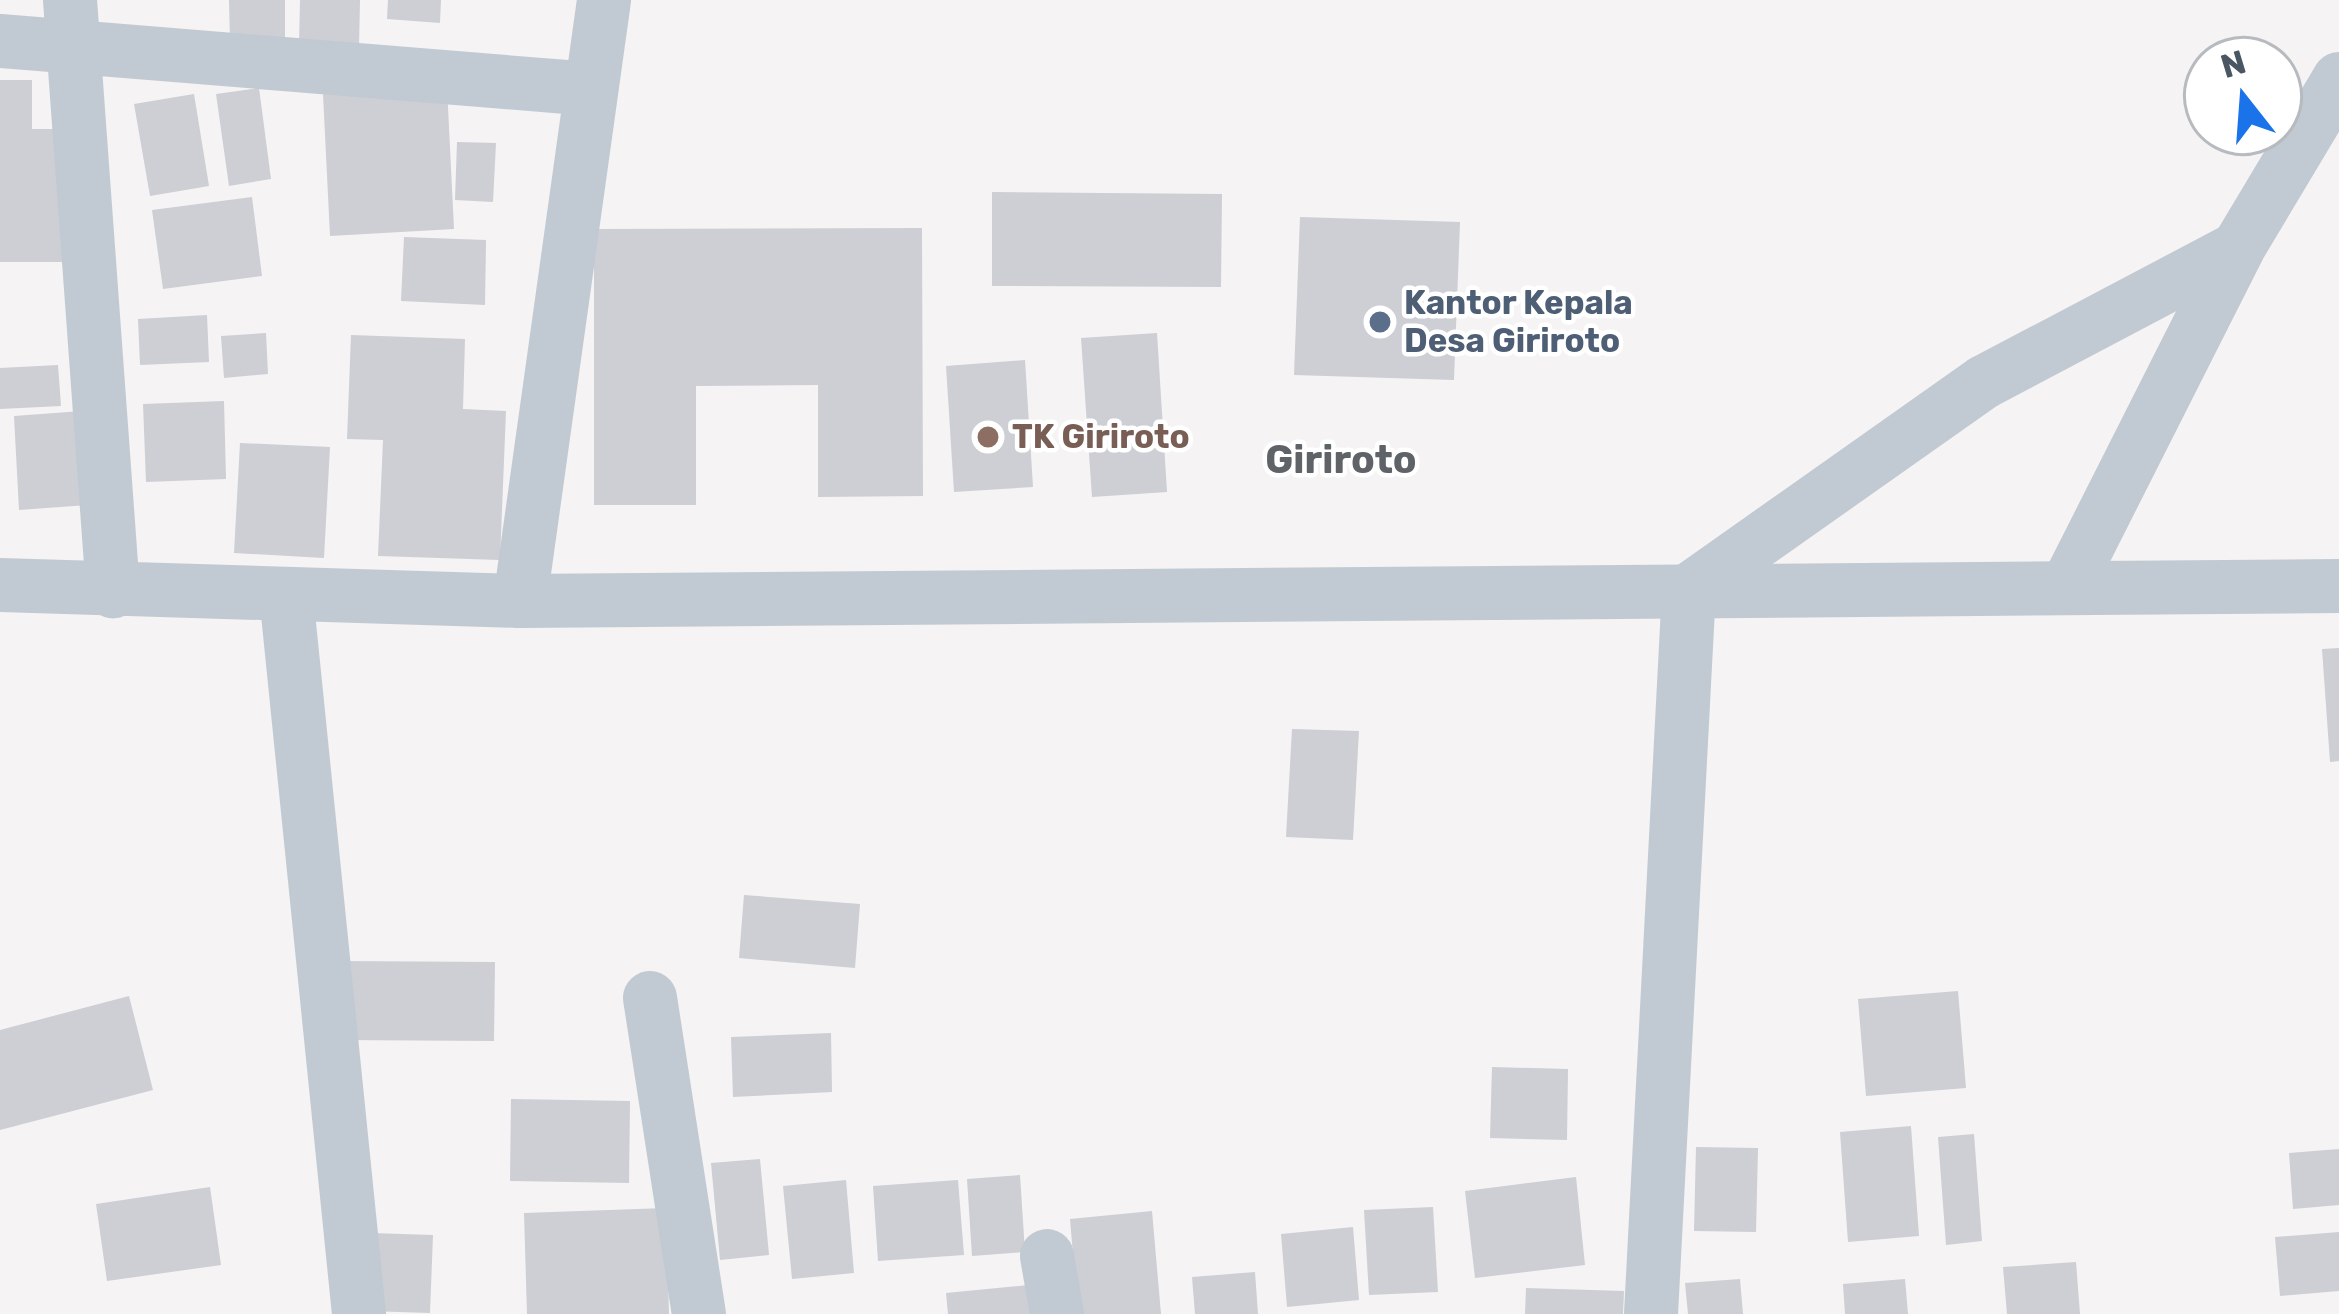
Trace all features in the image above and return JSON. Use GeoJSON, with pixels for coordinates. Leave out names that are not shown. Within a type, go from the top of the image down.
{"type":"FeatureCollection","features":[{"type":"Feature","properties":{"kind":"street"},"geometry":{"type":"LineString","coordinates":[[520,601],[604,0]]}},
{"type":"Feature","properties":{"kind":"street"},"geometry":{"type":"LineString","coordinates":[[0,40],[72,23],[591,88]]}},
{"type":"Feature","properties":{"kind":"street"},"geometry":{"type":"LineString","coordinates":[[72,23],[113,590]]}},
{"type":"Feature","properties":{"kind":"street"},"geometry":{"type":"LineString","coordinates":[[2068,584],[2238,248],[2339,79]]}},
{"type":"Feature","properties":{"kind":"street"},"geometry":{"type":"LineString","coordinates":[[1689,590],[1984,382],[2238,248]]}},
{"type":"Feature","properties":{"kind":"street"},"geometry":{"type":"LineString","coordinates":[[0,585],[520,601],[2068,584],[2339,586]]}},
{"type":"Feature","properties":{"kind":"street"},"geometry":{"type":"LineString","coordinates":[[1651,1314],[1689,590]]}},
{"type":"Feature","properties":{"kind":"street"},"geometry":{"type":"LineString","coordinates":[[286,594],[359,1314]]}},
{"type":"Feature","properties":{"kind":"street"},"geometry":{"type":"LineString","coordinates":[[650,998],[699,1314]]}},
{"type":"Feature","properties":{"kind":"street"},"geometry":{"type":"LineString","coordinates":[[1047,1256],[1057,1314]]}},
{"type":"Feature","properties":{"kind":"building"},"geometry":{"type":"Polygon","coordinates":[[[229,0],[285,0],[285,42],[230,43],[229,0]]]}},
{"type":"Feature","properties":{"kind":"building"},"geometry":{"type":"Polygon","coordinates":[[[300,0],[360,0],[359,47],[299,46],[300,0]]]}},
{"type":"Feature","properties":{"kind":"building"},"geometry":{"type":"Polygon","coordinates":[[[388,0],[441,0],[440,23],[387,19],[388,0]]]}},
{"type":"Feature","properties":{"kind":"building"},"geometry":{"type":"Polygon","coordinates":[[[0,80],[32,80],[32,129],[66,129],[65,262],[0,262],[0,80]]]}},
{"type":"Feature","properties":{"kind":"building"},"geometry":{"type":"Polygon","coordinates":[[[447,87],[454,229],[330,236],[323,94],[447,87]]]}},
{"type":"Feature","properties":{"kind":"building"},"geometry":{"type":"Polygon","coordinates":[[[259,88],[271,179],[229,186],[216,94],[259,88]]]}},
{"type":"Feature","properties":{"kind":"building"},"geometry":{"type":"Polygon","coordinates":[[[194,94],[209,186],[150,196],[134,104],[194,94]]]}},
{"type":"Feature","properties":{"kind":"building"},"geometry":{"type":"Polygon","coordinates":[[[457,142],[496,143],[493,202],[455,200],[457,142]]]}},
{"type":"Feature","properties":{"kind":"building"},"geometry":{"type":"Polygon","coordinates":[[[992,192],[1222,194],[1221,287],[992,286],[992,192]]]}},
{"type":"Feature","properties":{"kind":"building"},"geometry":{"type":"Polygon","coordinates":[[[252,197],[262,276],[163,289],[152,210],[252,197]]]}},
{"type":"Feature","properties":{"kind":"building"},"geometry":{"type":"Polygon","coordinates":[[[1300,217],[1460,222],[1454,380],[1294,375],[1300,217]]]}},
{"type":"Feature","properties":{"kind":"building"},"geometry":{"type":"Polygon","coordinates":[[[922,228],[923,496],[818,497],[818,385],[696,386],[696,505],[594,505],[594,229],[922,228]]]}},
{"type":"Feature","properties":{"kind":"building"},"geometry":{"type":"Polygon","coordinates":[[[404,237],[486,240],[485,305],[401,301],[404,237]]]}},
{"type":"Feature","properties":{"kind":"building"},"geometry":{"type":"Polygon","coordinates":[[[207,315],[209,362],[140,365],[138,319],[207,315]]]}},
{"type":"Feature","properties":{"kind":"building"},"geometry":{"type":"Polygon","coordinates":[[[266,333],[268,374],[224,378],[221,336],[266,333]]]}},
{"type":"Feature","properties":{"kind":"building"},"geometry":{"type":"Polygon","coordinates":[[[1157,333],[1167,492],[1092,497],[1081,338],[1157,333]]]}},
{"type":"Feature","properties":{"kind":"building"},"geometry":{"type":"Polygon","coordinates":[[[351,335],[465,339],[463,409],[506,411],[500,560],[378,556],[383,440],[347,439],[351,335]]]}},
{"type":"Feature","properties":{"kind":"building"},"geometry":{"type":"Polygon","coordinates":[[[1025,360],[1033,487],[954,492],[946,366],[1025,360]]]}},
{"type":"Feature","properties":{"kind":"building"},"geometry":{"type":"Polygon","coordinates":[[[58,365],[61,406],[0,409],[0,368],[58,365]]]}},
{"type":"Feature","properties":{"kind":"building"},"geometry":{"type":"Polygon","coordinates":[[[224,401],[226,479],[146,482],[143,404],[224,401]]]}},
{"type":"Feature","properties":{"kind":"building"},"geometry":{"type":"Polygon","coordinates":[[[82,411],[88,505],[19,510],[14,416],[82,411]]]}},
{"type":"Feature","properties":{"kind":"building"},"geometry":{"type":"Polygon","coordinates":[[[240,443],[330,447],[324,558],[234,553],[240,443]]]}},
{"type":"Feature","properties":{"kind":"building"},"geometry":{"type":"Polygon","coordinates":[[[2339,648],[2339,761],[2330,762],[2322,649],[2339,648]]]}},
{"type":"Feature","properties":{"kind":"building"},"geometry":{"type":"Polygon","coordinates":[[[1292,729],[1359,731],[1353,840],[1286,837],[1292,729]]]}},
{"type":"Feature","properties":{"kind":"building"},"geometry":{"type":"Polygon","coordinates":[[[744,895],[860,904],[855,968],[739,958],[744,895]]]}},
{"type":"Feature","properties":{"kind":"building"},"geometry":{"type":"Polygon","coordinates":[[[337,961],[495,962],[494,1041],[336,1040],[337,961]]]}},
{"type":"Feature","properties":{"kind":"building"},"geometry":{"type":"Polygon","coordinates":[[[1958,991],[1966,1088],[1866,1096],[1858,999],[1958,991]]]}},
{"type":"Feature","properties":{"kind":"building"},"geometry":{"type":"Polygon","coordinates":[[[129,996],[153,1090],[0,1130],[0,1030],[129,996]]]}},
{"type":"Feature","properties":{"kind":"building"},"geometry":{"type":"Polygon","coordinates":[[[831,1033],[832,1092],[733,1097],[731,1037],[831,1033]]]}},
{"type":"Feature","properties":{"kind":"building"},"geometry":{"type":"Polygon","coordinates":[[[1492,1067],[1568,1069],[1567,1140],[1490,1138],[1492,1067]]]}},
{"type":"Feature","properties":{"kind":"building"},"geometry":{"type":"Polygon","coordinates":[[[511,1099],[630,1101],[629,1183],[510,1181],[511,1099]]]}},
{"type":"Feature","properties":{"kind":"building"},"geometry":{"type":"Polygon","coordinates":[[[1911,1126],[1919,1236],[1848,1242],[1840,1132],[1911,1126]]]}},
{"type":"Feature","properties":{"kind":"building"},"geometry":{"type":"Polygon","coordinates":[[[1974,1134],[1982,1241],[1946,1245],[1938,1137],[1974,1134]]]}},
{"type":"Feature","properties":{"kind":"building"},"geometry":{"type":"Polygon","coordinates":[[[1696,1147],[1758,1148],[1756,1232],[1694,1231],[1696,1147]]]}},
{"type":"Feature","properties":{"kind":"building"},"geometry":{"type":"Polygon","coordinates":[[[2339,1149],[2339,1205],[2293,1209],[2289,1153],[2339,1149]]]}},
{"type":"Feature","properties":{"kind":"building"},"geometry":{"type":"Polygon","coordinates":[[[760,1159],[769,1255],[720,1260],[711,1163],[760,1159]]]}},
{"type":"Feature","properties":{"kind":"building"},"geometry":{"type":"Polygon","coordinates":[[[1020,1175],[1025,1252],[972,1256],[967,1179],[1020,1175]]]}},
{"type":"Feature","properties":{"kind":"building"},"geometry":{"type":"Polygon","coordinates":[[[1576,1177],[1585,1265],[1475,1278],[1465,1191],[1576,1177]]]}},
{"type":"Feature","properties":{"kind":"building"},"geometry":{"type":"Polygon","coordinates":[[[846,1180],[854,1273],[792,1279],[783,1186],[846,1180]]]}},
{"type":"Feature","properties":{"kind":"building"},"geometry":{"type":"Polygon","coordinates":[[[958,1180],[964,1255],[878,1261],[873,1186],[958,1180]]]}},
{"type":"Feature","properties":{"kind":"building"},"geometry":{"type":"Polygon","coordinates":[[[210,1187],[221,1265],[107,1281],[96,1204],[210,1187]]]}},
{"type":"Feature","properties":{"kind":"building"},"geometry":{"type":"Polygon","coordinates":[[[1433,1207],[1438,1292],[1369,1295],[1364,1210],[1433,1207]]]}},
{"type":"Feature","properties":{"kind":"building"},"geometry":{"type":"Polygon","coordinates":[[[666,1208],[669,1314],[527,1314],[524,1213],[666,1208]]]}},
{"type":"Feature","properties":{"kind":"building"},"geometry":{"type":"Polygon","coordinates":[[[1152,1211],[1161,1314],[1078,1314],[1070,1219],[1152,1211]]]}},
{"type":"Feature","properties":{"kind":"building"},"geometry":{"type":"Polygon","coordinates":[[[1353,1227],[1359,1300],[1287,1307],[1281,1234],[1353,1227]]]}},
{"type":"Feature","properties":{"kind":"building"},"geometry":{"type":"Polygon","coordinates":[[[2339,1232],[2339,1291],[2280,1296],[2275,1237],[2339,1232]]]}},
{"type":"Feature","properties":{"kind":"building"},"geometry":{"type":"Polygon","coordinates":[[[371,1233],[433,1235],[430,1313],[368,1311],[371,1233]]]}},
{"type":"Feature","properties":{"kind":"building"},"geometry":{"type":"Polygon","coordinates":[[[2076,1262],[2080,1314],[2007,1314],[2003,1267],[2076,1262]]]}},
{"type":"Feature","properties":{"kind":"building"},"geometry":{"type":"Polygon","coordinates":[[[1255,1272],[1258,1314],[1195,1314],[1192,1277],[1255,1272]]]}},
{"type":"Feature","properties":{"kind":"building"},"geometry":{"type":"Polygon","coordinates":[[[1740,1279],[1743,1314],[1688,1314],[1685,1283],[1740,1279]]]}},
{"type":"Feature","properties":{"kind":"building"},"geometry":{"type":"Polygon","coordinates":[[[1905,1279],[1908,1314],[1845,1314],[1843,1284],[1905,1279]]]}},
{"type":"Feature","properties":{"kind":"building"},"geometry":{"type":"Polygon","coordinates":[[[1039,1284],[1042,1314],[948,1314],[946,1293],[1039,1284]]]}},
{"type":"Feature","properties":{"kind":"building"},"geometry":{"type":"Polygon","coordinates":[[[1526,1288],[1624,1291],[1623,1314],[1525,1314],[1526,1288]]]}},
{"type":"Feature","properties":{"kind":"place","name":"Kantor Kepala Desa Giriroto"},"geometry":{"type":"Point","coordinates":[1380,322]}},
{"type":"Feature","properties":{"kind":"place","name":"TK Giriroto"},"geometry":{"type":"Point","coordinates":[988,437]}},
{"type":"Feature","properties":{"kind":"district","name":"Giriroto"},"geometry":{"type":"Point","coordinates":[1341,460]}}]}
